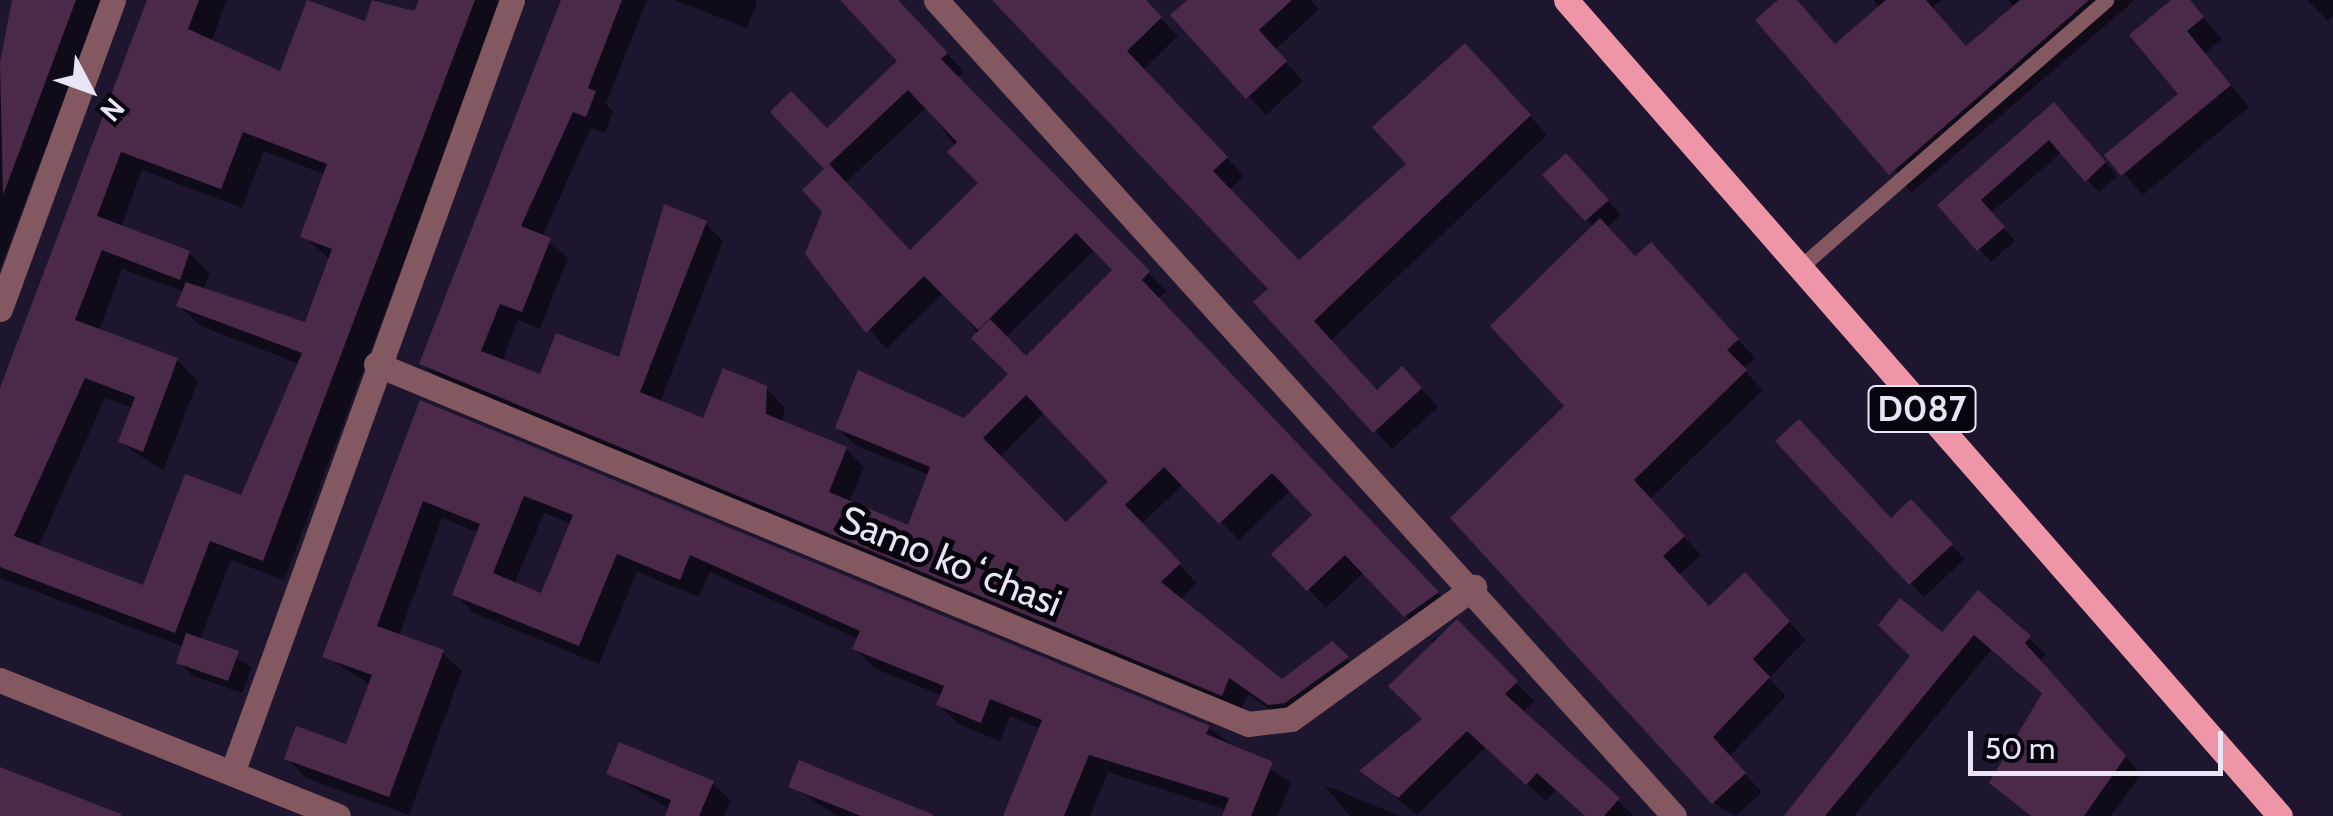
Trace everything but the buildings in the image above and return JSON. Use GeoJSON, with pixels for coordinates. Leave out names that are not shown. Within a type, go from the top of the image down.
{"type":"FeatureCollection","features":[{"type":"Feature","properties":{"kind":"main road","name":"D087"},"geometry":{"type":"LineString","coordinates":[[1567,0],[1798,270],[2280,816]]}},
{"type":"Feature","properties":{"kind":"street"},"geometry":{"type":"LineString","coordinates":[[0,309],[112,0]]}},
{"type":"Feature","properties":{"kind":"street"},"geometry":{"type":"LineString","coordinates":[[232,773],[376,364],[512,0]]}},
{"type":"Feature","properties":{"kind":"street"},"geometry":{"type":"LineString","coordinates":[[936,0],[1474,587],[1674,816]]}},
{"type":"Feature","properties":{"kind":"street","name":"Samo koʻchasi"},"geometry":{"type":"LineString","coordinates":[[376,364],[1248,724],[1290,720],[1474,587]]}},
{"type":"Feature","properties":{"kind":"street"},"geometry":{"type":"LineString","coordinates":[[0,680],[338,816]]}},
{"type":"Feature","properties":{"kind":"lane"},"geometry":{"type":"LineString","coordinates":[[1798,270],[2106,0]]}}]}
